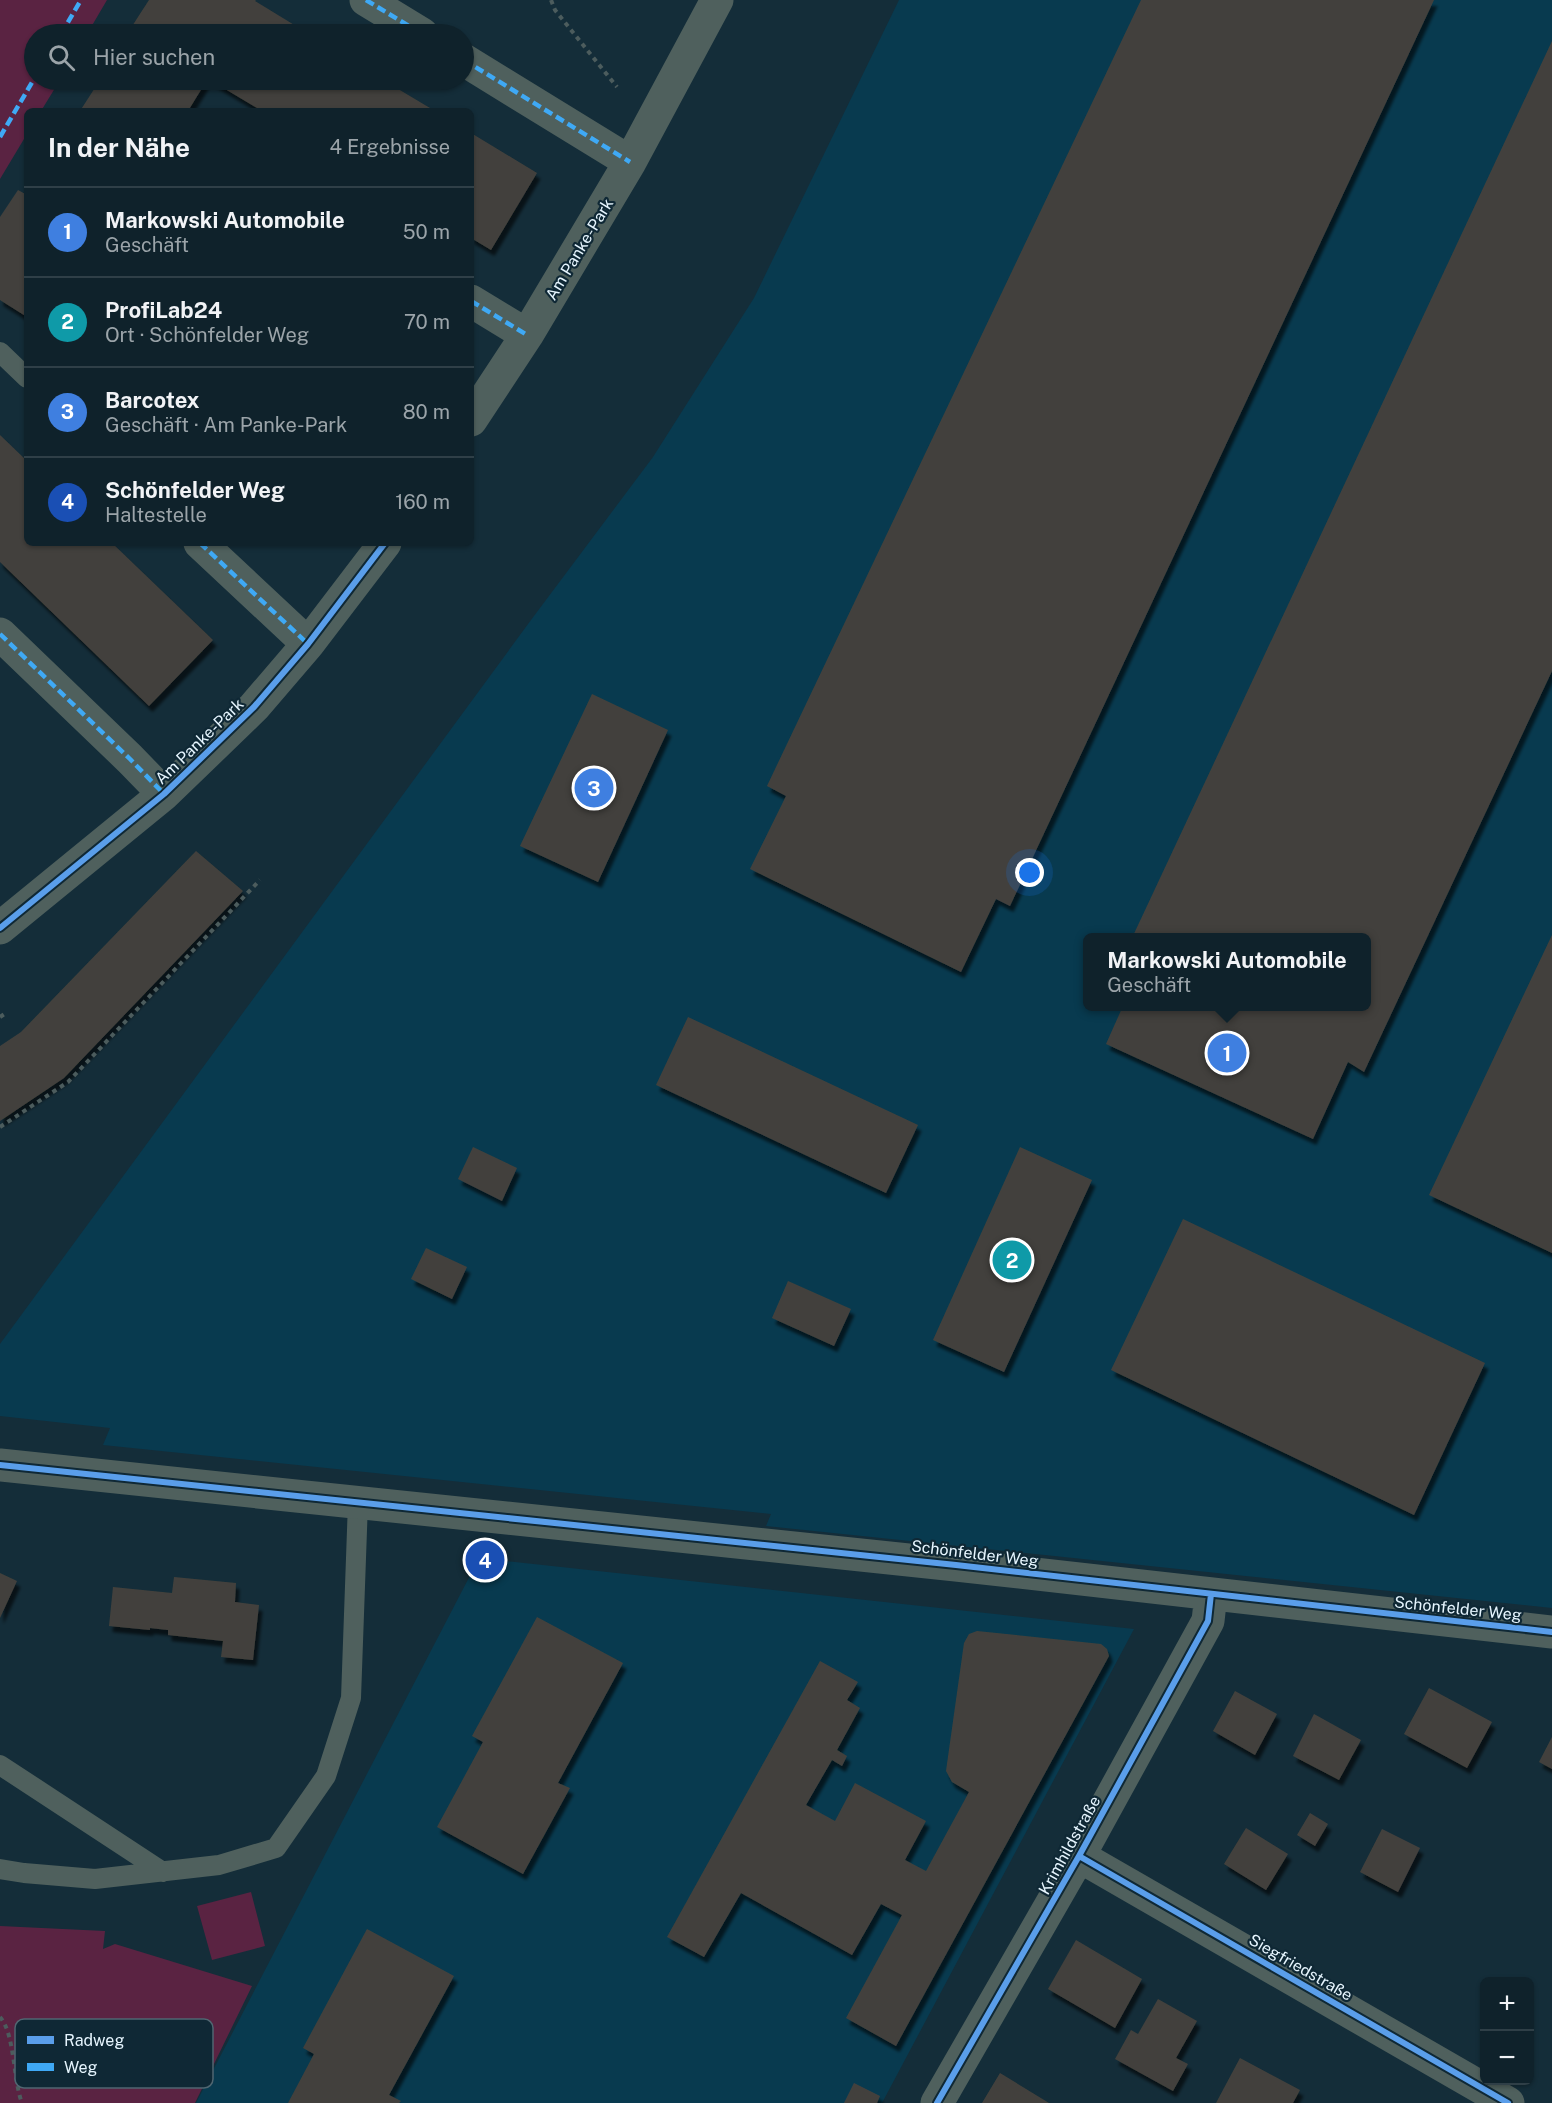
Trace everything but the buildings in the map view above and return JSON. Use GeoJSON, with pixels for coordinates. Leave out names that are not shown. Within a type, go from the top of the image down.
{"type":"FeatureCollection","features":[{"type":"Feature","properties":{"kind":"street"},"geometry":{"type":"LineString","coordinates":[[366,0],[406,24]]}},
{"type":"Feature","properties":{"kind":"street","name":"Am Panke-Park"},"geometry":{"type":"LineString","coordinates":[[474,415],[527,335],[630,162],[717,0]]}},
{"type":"Feature","properties":{"kind":"street"},"geometry":{"type":"LineString","coordinates":[[474,66],[630,162]]}},
{"type":"Feature","properties":{"kind":"street"},"geometry":{"type":"LineString","coordinates":[[474,303],[527,335]]}},
{"type":"Feature","properties":{"kind":"street"},"geometry":{"type":"LineString","coordinates":[[203,546],[308,644]]}},
{"type":"Feature","properties":{"kind":"street","name":"Am Panke-Park"},"geometry":{"type":"LineString","coordinates":[[0,928],[164,794],[254,707],[308,644],[383,546]]}},
{"type":"Feature","properties":{"kind":"street","name":"Am Panke-Park"},"geometry":{"type":"LineString","coordinates":[[0,634],[164,794]]}},
{"type":"Feature","properties":{"kind":"street","name":"Schönfelder Weg"},"geometry":{"type":"LineString","coordinates":[[0,1465],[956,1564],[1552,1632]]}},
{"type":"Feature","properties":{"kind":"street","name":"Krimhildstraße"},"geometry":{"type":"LineString","coordinates":[[936,2103],[1079,1856],[1208,1621],[1211,1594]]}},
{"type":"Feature","properties":{"kind":"street","name":"Siegfriedstraße"},"geometry":{"type":"LineString","coordinates":[[1079,1856],[1508,2103]]}},
{"type":"Feature","properties":{"kind":"lane"},"geometry":{"type":"LineString","coordinates":[[0,352],[24,375]]}},
{"type":"Feature","properties":{"kind":"lane"},"geometry":{"type":"LineString","coordinates":[[0,1869],[95,1879],[219,1865],[276,1848],[326,1776],[351,1698],[358,1502]]}},
{"type":"Feature","properties":{"kind":"lane"},"geometry":{"type":"LineString","coordinates":[[0,1765],[163,1872]]}},
{"type":"Feature","properties":{"kind":"path"},"geometry":{"type":"LineString","coordinates":[[551,0],[555,10],[617,87]]}},
{"type":"Feature","properties":{"kind":"path"},"geometry":{"type":"LineString","coordinates":[[0,1127],[68,1082],[260,880]]}},
{"type":"Feature","properties":{"kind":"path"},"geometry":{"type":"LineString","coordinates":[[0,1017],[6,1013]]}},
{"type":"Feature","properties":{"kind":"path"},"geometry":{"type":"LineString","coordinates":[[0,2017],[5,2023],[15,2076]]}},
{"type":"Feature","properties":{"kind":"path"},"geometry":{"type":"LineString","coordinates":[[17,2088],[22,2103]]}},
{"type":"Feature","properties":{"kind":"shaded area"},"geometry":{"type":"Polygon","coordinates":[[[0,0],[107,0],[93,24],[24,24],[24,90],[54,90],[43,108],[24,108],[24,139],[0,179],[0,0]]]}},
{"type":"Feature","properties":{"kind":"shaded area"},"geometry":{"type":"Polygon","coordinates":[[[899,0],[1552,0],[1552,1608],[766,1526],[771,1514],[103,1445],[110,1428],[0,1416],[0,1344],[653,457],[754,298],[899,0]]]}},
{"type":"Feature","properties":{"kind":"shaded area"},"geometry":{"type":"Polygon","coordinates":[[[497,1560],[1134,1629],[882,2103],[196,2103],[204,2088],[213,2088],[213,2070],[475,1566],[496,1567],[497,1560]]]}},
{"type":"Feature","properties":{"kind":"shaded area"},"geometry":{"type":"Polygon","coordinates":[[[251,1892],[265,1946],[212,1960],[197,1906],[251,1892]]]}},
{"type":"Feature","properties":{"kind":"shaded area"},"geometry":{"type":"Polygon","coordinates":[[[0,1926],[105,1931],[103,1949],[115,1944],[252,1986],[213,2066],[213,2019],[15,2019],[15,2088],[202,2088],[195,2103],[0,2103],[0,1926]]]}},
{"type":"Feature","properties":{"kind":"marked path"},"geometry":{"type":"LineString","coordinates":[[67,24],[81,0]]}},
{"type":"Feature","properties":{"kind":"marked path"},"geometry":{"type":"LineString","coordinates":[[366,0],[406,24]]}},
{"type":"Feature","properties":{"kind":"marked path"},"geometry":{"type":"LineString","coordinates":[[474,66],[630,162]]}},
{"type":"Feature","properties":{"kind":"marked path"},"geometry":{"type":"LineString","coordinates":[[0,137],[28,90]]}},
{"type":"Feature","properties":{"kind":"marked path"},"geometry":{"type":"LineString","coordinates":[[474,303],[527,335]]}},
{"type":"Feature","properties":{"kind":"marked path"},"geometry":{"type":"LineString","coordinates":[[203,546],[308,644]]}},
{"type":"Feature","properties":{"kind":"marked path"},"geometry":{"type":"LineString","coordinates":[[0,634],[164,794]]}},
{"type":"Feature","properties":{"kind":"cycle path"},"geometry":{"type":"LineString","coordinates":[[0,928],[164,794],[254,707],[308,644],[383,546]]}},
{"type":"Feature","properties":{"kind":"cycle path"},"geometry":{"type":"LineString","coordinates":[[0,1465],[956,1565],[1552,1632]]}},
{"type":"Feature","properties":{"kind":"cycle path"},"geometry":{"type":"LineString","coordinates":[[937,2103],[1079,1856],[1208,1621],[1211,1594]]}},
{"type":"Feature","properties":{"kind":"cycle path"},"geometry":{"type":"LineString","coordinates":[[1079,1856],[1508,2103]]}},
{"type":"Feature","properties":{"kind":"place","name":"Barcotex"},"geometry":{"type":"Point","coordinates":[594,788]}},
{"type":"Feature","properties":{"kind":"place","name":"Markowski Automobile"},"geometry":{"type":"Point","coordinates":[1227,1053]}},
{"type":"Feature","properties":{"kind":"place","name":"ProfiLab24"},"geometry":{"type":"Point","coordinates":[1012,1260]}},
{"type":"Feature","properties":{"kind":"place","name":"Schönfelder Weg"},"geometry":{"type":"Point","coordinates":[485,1560]}}]}
